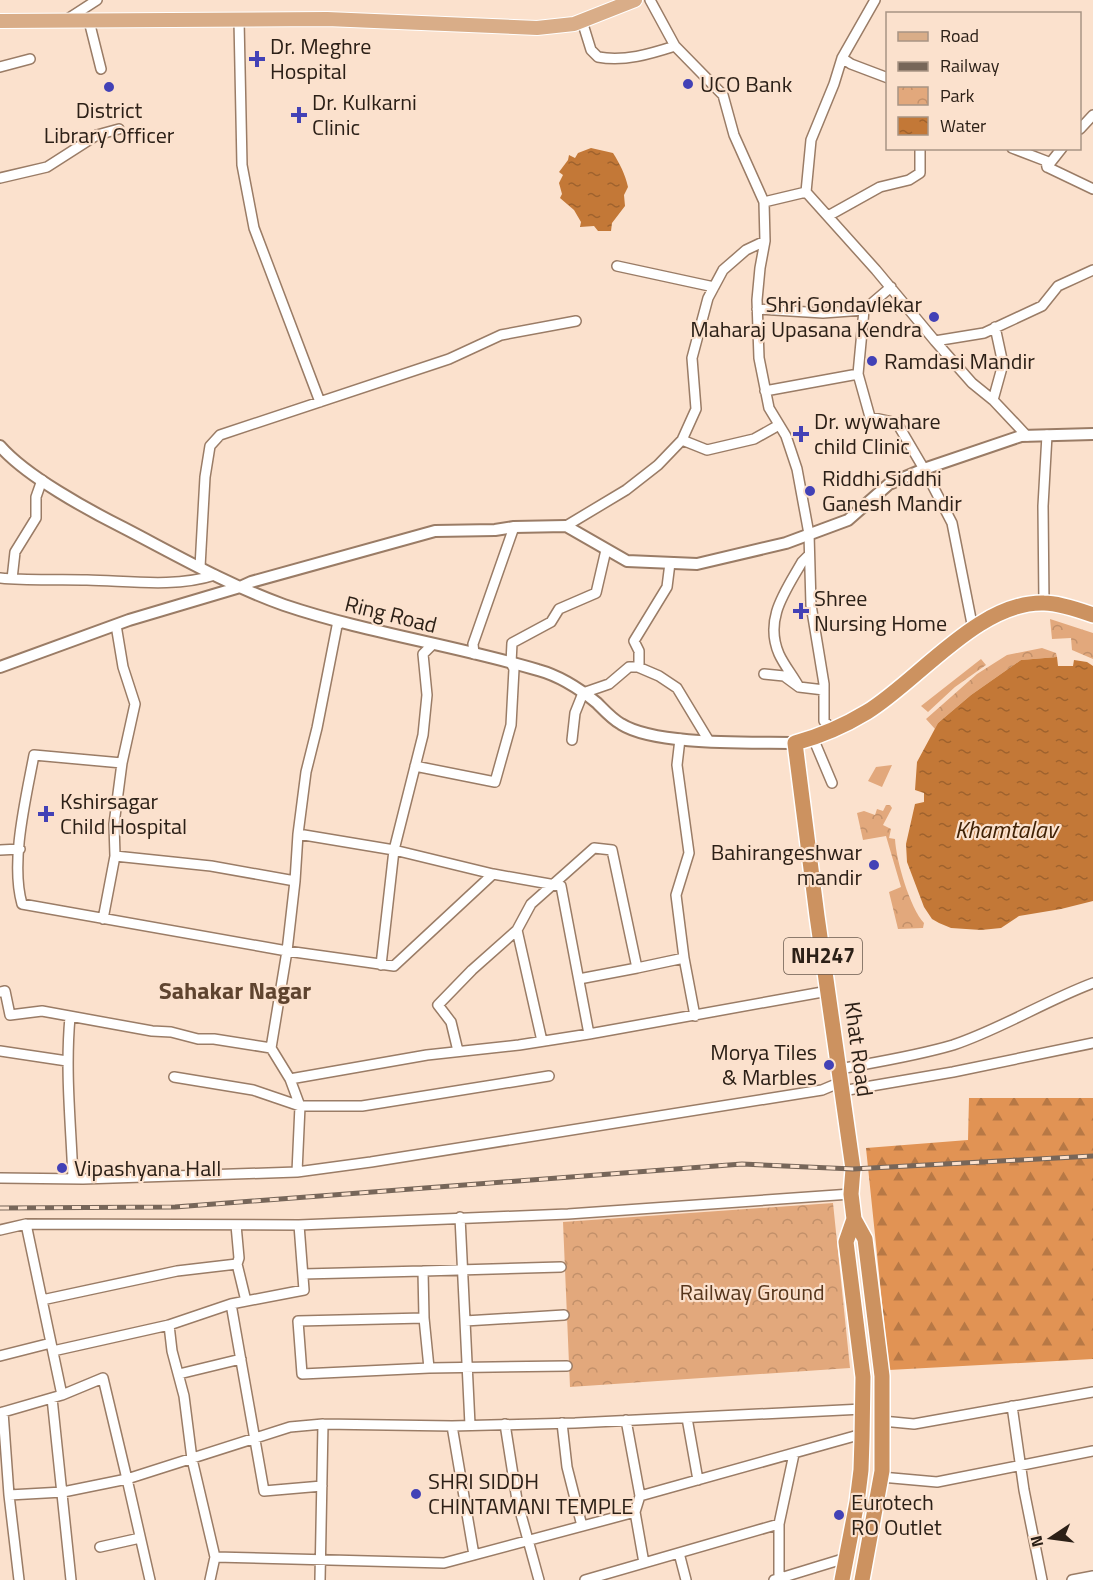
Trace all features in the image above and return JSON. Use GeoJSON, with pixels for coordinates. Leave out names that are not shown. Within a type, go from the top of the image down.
{"type":"FeatureCollection","features":[{"type":"Feature","properties":{"kind":"highway"},"geometry":{"type":"LineString","coordinates":[[795,743],[833,730],[867,712],[993,615],[1014,607],[1044,603],[1093,615]]}},
{"type":"Feature","properties":{"kind":"highway","name":"Khat Road"},"geometry":{"type":"LineString","coordinates":[[795,743],[853,1169],[851,1194],[854,1219],[866,1239],[882,1376],[881,1477],[862,1580]]}},
{"type":"Feature","properties":{"kind":"highway","name":"Khat Road"},"geometry":{"type":"LineString","coordinates":[[842,1580],[860,1481],[863,1409],[863,1377],[846,1242],[854,1219]]}},
{"type":"Feature","properties":{"kind":"main road"},"geometry":{"type":"LineString","coordinates":[[0,21],[327,19],[537,28],[574,24],[635,0]]}},
{"type":"Feature","properties":{"kind":"street"},"geometry":{"type":"LineString","coordinates":[[63,21],[97,0]]}},
{"type":"Feature","properties":{"kind":"street"},"geometry":{"type":"LineString","coordinates":[[650,0],[675,46],[723,95],[734,135],[764,202],[765,241],[760,268],[758,309],[759,358],[769,408],[786,436],[797,469],[809,534],[811,605],[824,690],[824,721],[833,730]]}},
{"type":"Feature","properties":{"kind":"street"},"geometry":{"type":"LineString","coordinates":[[875,0],[842,58],[811,140],[806,192],[891,287],[972,383],[993,400],[1028,436]]}},
{"type":"Feature","properties":{"kind":"street"},"geometry":{"type":"LineString","coordinates":[[239,20],[242,165],[254,228],[320,402]]}},
{"type":"Feature","properties":{"kind":"street"},"geometry":{"type":"LineString","coordinates":[[89,21],[101,69]]}},
{"type":"Feature","properties":{"kind":"street"},"geometry":{"type":"LineString","coordinates":[[582,21],[591,50],[598,57],[621,59],[650,54],[675,46]]}},
{"type":"Feature","properties":{"kind":"street"},"geometry":{"type":"LineString","coordinates":[[842,58],[851,64],[886,77]]}},
{"type":"Feature","properties":{"kind":"street"},"geometry":{"type":"LineString","coordinates":[[0,67],[30,59]]}},
{"type":"Feature","properties":{"kind":"street"},"geometry":{"type":"LineString","coordinates":[[1081,128],[1093,115]]}},
{"type":"Feature","properties":{"kind":"street"},"geometry":{"type":"LineString","coordinates":[[0,178],[47,167],[97,135],[119,129]]}},
{"type":"Feature","properties":{"kind":"street"},"geometry":{"type":"LineString","coordinates":[[828,216],[880,188],[909,180],[920,173],[920,150]]}},
{"type":"Feature","properties":{"kind":"street"},"geometry":{"type":"LineString","coordinates":[[1016,150],[1046,161],[1047,166],[1093,189]]}},
{"type":"Feature","properties":{"kind":"street"},"geometry":{"type":"LineString","coordinates":[[1047,166],[1060,150]]}},
{"type":"Feature","properties":{"kind":"street"},"geometry":{"type":"LineString","coordinates":[[764,202],[806,192]]}},
{"type":"Feature","properties":{"kind":"street"},"geometry":{"type":"LineString","coordinates":[[0,667],[116,625],[251,582],[435,531],[566,526],[626,490],[658,465],[682,440],[696,409],[692,358],[708,298],[723,270],[746,250],[765,241]]}},
{"type":"Feature","properties":{"kind":"street"},"geometry":{"type":"LineString","coordinates":[[617,266],[714,287]]}},
{"type":"Feature","properties":{"kind":"street"},"geometry":{"type":"LineString","coordinates":[[935,341],[984,333],[1042,306],[1058,286],[1093,270]]}},
{"type":"Feature","properties":{"kind":"street"},"geometry":{"type":"LineString","coordinates":[[758,309],[823,313],[864,310],[891,287]]}},
{"type":"Feature","properties":{"kind":"street"},"geometry":{"type":"LineString","coordinates":[[864,310],[858,374],[870,417],[897,423],[952,523],[973,629]]}},
{"type":"Feature","properties":{"kind":"street"},"geometry":{"type":"LineString","coordinates":[[200,567],[205,477],[210,446],[220,435],[449,359],[501,335],[576,321]]}},
{"type":"Feature","properties":{"kind":"street"},"geometry":{"type":"LineString","coordinates":[[993,400],[1003,364],[995,327]]}},
{"type":"Feature","properties":{"kind":"street"},"geometry":{"type":"LineString","coordinates":[[765,391],[858,374]]}},
{"type":"Feature","properties":{"kind":"street"},"geometry":{"type":"LineString","coordinates":[[682,440],[706,450],[754,439],[779,425]]}},
{"type":"Feature","properties":{"kind":"street"},"geometry":{"type":"LineString","coordinates":[[566,526],[627,561],[697,564],[786,543],[848,520],[889,484],[924,469],[1021,436],[1093,434]]}},
{"type":"Feature","properties":{"kind":"street"},"geometry":{"type":"LineString","coordinates":[[1044,603],[1043,506],[1047,435]]}},
{"type":"Feature","properties":{"kind":"street","name":"Ring Road"},"geometry":{"type":"LineString","coordinates":[[0,446],[4,454],[99,515],[215,575],[283,604],[341,622],[540,670],[570,683],[621,724],[647,734],[709,741],[795,743]]}},
{"type":"Feature","properties":{"kind":"street"},"geometry":{"type":"LineString","coordinates":[[12,579],[15,552],[36,519],[36,497],[42,480]]}},
{"type":"Feature","properties":{"kind":"street"},"geometry":{"type":"LineString","coordinates":[[474,654],[473,644],[514,527]]}},
{"type":"Feature","properties":{"kind":"street"},"geometry":{"type":"LineString","coordinates":[[415,766],[495,782],[511,725],[514,669],[511,663],[512,643],[550,622],[559,609],[596,593],[606,550]]}},
{"type":"Feature","properties":{"kind":"street"},"geometry":{"type":"LineString","coordinates":[[799,687],[779,654],[774,622],[775,612],[809,555]]}},
{"type":"Feature","properties":{"kind":"street"},"geometry":{"type":"LineString","coordinates":[[638,667],[639,651],[634,641],[667,587],[670,563]]}},
{"type":"Feature","properties":{"kind":"street"},"geometry":{"type":"LineString","coordinates":[[0,578],[132,583],[196,581],[215,575]]}},
{"type":"Feature","properties":{"kind":"street"},"geometry":{"type":"LineString","coordinates":[[297,1172],[300,1106],[290,1079],[272,1047],[287,951],[306,772],[337,626],[341,622]]}},
{"type":"Feature","properties":{"kind":"street"},"geometry":{"type":"LineString","coordinates":[[103,919],[115,856],[114,824],[122,763],[135,704],[123,667],[116,625]]}},
{"type":"Feature","properties":{"kind":"street"},"geometry":{"type":"LineString","coordinates":[[381,965],[394,850],[423,735],[427,695],[423,654],[433,644]]}},
{"type":"Feature","properties":{"kind":"street"},"geometry":{"type":"LineString","coordinates":[[572,740],[575,713],[583,693],[609,684],[629,667],[638,667],[678,688],[709,741]]}},
{"type":"Feature","properties":{"kind":"street"},"geometry":{"type":"LineString","coordinates":[[764,674],[784,676],[799,687],[824,690]]}},
{"type":"Feature","properties":{"kind":"street"},"geometry":{"type":"LineString","coordinates":[[813,738],[832,783]]}},
{"type":"Feature","properties":{"kind":"street"},"geometry":{"type":"LineString","coordinates":[[680,739],[676,765],[689,853],[676,895],[684,958],[695,1016]]}},
{"type":"Feature","properties":{"kind":"street"},"geometry":{"type":"LineString","coordinates":[[122,763],[33,755],[17,888],[22,904],[287,951],[394,966],[493,874]]}},
{"type":"Feature","properties":{"kind":"street"},"geometry":{"type":"LineString","coordinates":[[298,834],[394,850],[493,874],[561,886],[589,1034]]}},
{"type":"Feature","properties":{"kind":"street"},"geometry":{"type":"LineString","coordinates":[[458,1051],[451,1022],[438,1005],[472,970],[517,930],[531,904],[594,848],[612,850],[637,968]]}},
{"type":"Feature","properties":{"kind":"street"},"geometry":{"type":"LineString","coordinates":[[0,850],[20,849]]}},
{"type":"Feature","properties":{"kind":"street"},"geometry":{"type":"LineString","coordinates":[[115,856],[211,866],[295,881]]}},
{"type":"Feature","properties":{"kind":"street"},"geometry":{"type":"LineString","coordinates":[[517,930],[542,1041]]}},
{"type":"Feature","properties":{"kind":"street"},"geometry":{"type":"LineString","coordinates":[[579,979],[684,958]]}},
{"type":"Feature","properties":{"kind":"street"},"geometry":{"type":"LineString","coordinates":[[0,1178],[73,1179],[297,1172],[822,1090],[904,1057],[954,1044],[1009,1022],[1093,983]]}},
{"type":"Feature","properties":{"kind":"street"},"geometry":{"type":"LineString","coordinates":[[0,992],[5,991],[10,1015],[42,1011],[152,1031],[171,1032],[198,1039],[272,1047]]}},
{"type":"Feature","properties":{"kind":"street"},"geometry":{"type":"LineString","coordinates":[[290,1079],[458,1051],[589,1034],[828,991]]}},
{"type":"Feature","properties":{"kind":"street"},"geometry":{"type":"LineString","coordinates":[[70,1017],[67,1061],[73,1179]]}},
{"type":"Feature","properties":{"kind":"street"},"geometry":{"type":"LineString","coordinates":[[841,1081],[953,1072],[1093,1043]]}},
{"type":"Feature","properties":{"kind":"street"},"geometry":{"type":"LineString","coordinates":[[0,1051],[67,1061]]}},
{"type":"Feature","properties":{"kind":"street"},"geometry":{"type":"LineString","coordinates":[[174,1077],[253,1090],[300,1106],[362,1106],[549,1076]]}},
{"type":"Feature","properties":{"kind":"street"},"geometry":{"type":"LineString","coordinates":[[0,1230],[26,1224],[299,1226],[460,1217],[568,1214],[851,1194]]}},
{"type":"Feature","properties":{"kind":"street"},"geometry":{"type":"LineString","coordinates":[[460,1217],[470,1425]]}},
{"type":"Feature","properties":{"kind":"street"},"geometry":{"type":"LineString","coordinates":[[26,1224],[62,1395]]}},
{"type":"Feature","properties":{"kind":"street"},"geometry":{"type":"LineString","coordinates":[[236,1225],[239,1258],[237,1264],[246,1302]]}},
{"type":"Feature","properties":{"kind":"street"},"geometry":{"type":"LineString","coordinates":[[0,1356],[169,1325],[231,1304],[304,1290],[299,1226]]}},
{"type":"Feature","properties":{"kind":"street"},"geometry":{"type":"LineString","coordinates":[[42,1300],[177,1271],[237,1264]]}},
{"type":"Feature","properties":{"kind":"street"},"geometry":{"type":"LineString","coordinates":[[303,1274],[561,1267]]}},
{"type":"Feature","properties":{"kind":"street"},"geometry":{"type":"LineString","coordinates":[[423,1271],[424,1317],[429,1368]]}},
{"type":"Feature","properties":{"kind":"street"},"geometry":{"type":"LineString","coordinates":[[231,1304],[264,1491],[322,1486]]}},
{"type":"Feature","properties":{"kind":"street"},"geometry":{"type":"LineString","coordinates":[[465,1321],[564,1315]]}},
{"type":"Feature","properties":{"kind":"street"},"geometry":{"type":"LineString","coordinates":[[424,1317],[298,1322],[302,1374],[429,1368],[567,1366]]}},
{"type":"Feature","properties":{"kind":"street"},"geometry":{"type":"LineString","coordinates":[[169,1325],[172,1351],[184,1396],[192,1459],[215,1557],[210,1580]]}},
{"type":"Feature","properties":{"kind":"street"},"geometry":{"type":"LineString","coordinates":[[179,1374],[241,1359]]}},
{"type":"Feature","properties":{"kind":"street"},"geometry":{"type":"LineString","coordinates":[[19,1580],[10,1510],[2,1412],[62,1395],[104,1378],[150,1580]]}},
{"type":"Feature","properties":{"kind":"street"},"geometry":{"type":"LineString","coordinates":[[882,1421],[914,1424],[1093,1392]]}},
{"type":"Feature","properties":{"kind":"street"},"geometry":{"type":"LineString","coordinates":[[52,1398],[71,1580]]}},
{"type":"Feature","properties":{"kind":"street"},"geometry":{"type":"LineString","coordinates":[[1012,1406],[1020,1464],[1042,1580]]}},
{"type":"Feature","properties":{"kind":"street"},"geometry":{"type":"LineString","coordinates":[[9,1495],[63,1492],[127,1479],[290,1427],[323,1424],[452,1426],[562,1424],[863,1409]]}},
{"type":"Feature","properties":{"kind":"street"},"geometry":{"type":"LineString","coordinates":[[687,1418],[698,1480]]}},
{"type":"Feature","properties":{"kind":"street"},"geometry":{"type":"LineString","coordinates":[[626,1420],[640,1496],[635,1512],[644,1563]]}},
{"type":"Feature","properties":{"kind":"street"},"geometry":{"type":"LineString","coordinates":[[320,1580],[323,1424]]}},
{"type":"Feature","properties":{"kind":"street"},"geometry":{"type":"LineString","coordinates":[[505,1424],[517,1500],[539,1580]]}},
{"type":"Feature","properties":{"kind":"street"},"geometry":{"type":"LineString","coordinates":[[562,1424],[567,1467],[582,1526]]}},
{"type":"Feature","properties":{"kind":"street"},"geometry":{"type":"LineString","coordinates":[[452,1426],[474,1555]]}},
{"type":"Feature","properties":{"kind":"street"},"geometry":{"type":"LineString","coordinates":[[640,1496],[794,1455],[862,1434]]}},
{"type":"Feature","properties":{"kind":"street"},"geometry":{"type":"LineString","coordinates":[[881,1477],[937,1482],[1093,1451]]}},
{"type":"Feature","properties":{"kind":"street"},"geometry":{"type":"LineString","coordinates":[[794,1455],[779,1524],[777,1579],[846,1558]]}},
{"type":"Feature","properties":{"kind":"street"},"geometry":{"type":"LineString","coordinates":[[0,1512],[10,1510]]}},
{"type":"Feature","properties":{"kind":"street"},"geometry":{"type":"LineString","coordinates":[[215,1557],[444,1563],[635,1512]]}},
{"type":"Feature","properties":{"kind":"street"},"geometry":{"type":"LineString","coordinates":[[585,1580],[779,1524]]}},
{"type":"Feature","properties":{"kind":"street"},"geometry":{"type":"LineString","coordinates":[[100,1547],[140,1538]]}},
{"type":"Feature","properties":{"kind":"street"},"geometry":{"type":"LineString","coordinates":[[679,1553],[686,1580]]}},
{"type":"Feature","properties":{"kind":"street"},"geometry":{"type":"LineString","coordinates":[[1072,1580],[1093,1576]]}},
{"type":"Feature","properties":{"kind":"green space"},"geometry":{"type":"Polygon","coordinates":[[[1050,619],[1093,633],[1093,659],[1072,650],[1071,638],[1052,639],[1050,619]]]}},
{"type":"Feature","properties":{"kind":"green space"},"geometry":{"type":"Polygon","coordinates":[[[1042,648],[1056,653],[1057,657],[1021,660],[971,695],[938,723],[935,729],[926,719],[977,674],[1007,655],[1042,648]]]}},
{"type":"Feature","properties":{"kind":"green space"},"geometry":{"type":"Polygon","coordinates":[[[981,659],[986,665],[955,687],[928,712],[921,706],[981,659]]]}},
{"type":"Feature","properties":{"kind":"green space"},"geometry":{"type":"Polygon","coordinates":[[[892,765],[882,787],[868,781],[876,767],[892,765]]]}},
{"type":"Feature","properties":{"kind":"green space"},"geometry":{"type":"Polygon","coordinates":[[[886,805],[892,808],[883,825],[891,829],[889,838],[895,839],[905,883],[924,923],[923,928],[898,929],[889,892],[901,887],[886,836],[863,840],[857,813],[864,811],[875,815],[877,809],[883,811],[886,805]]]}},
{"type":"Feature","properties":{"kind":"green space"},"geometry":{"type":"Polygon","coordinates":[[[969,1098],[1093,1098],[1093,1359],[889,1370],[866,1148],[968,1140],[969,1098]]]}},
{"type":"Feature","properties":{"kind":"green space","name":"Railway Ground"},"geometry":{"type":"Polygon","coordinates":[[[833,1203],[850,1368],[570,1387],[563,1222],[833,1203]]]}},
{"type":"Feature","properties":{"kind":"water"},"geometry":{"type":"Polygon","coordinates":[[[591,148],[613,153],[628,187],[624,195],[625,206],[612,223],[611,231],[598,231],[594,226],[580,227],[581,222],[574,210],[560,198],[562,194],[559,183],[563,175],[559,172],[569,155],[575,158],[578,153],[591,148]]]}},
{"type":"Feature","properties":{"kind":"water","name":"Khamtalav"},"geometry":{"type":"Polygon","coordinates":[[[1057,657],[1058,666],[1073,666],[1074,660],[1087,662],[1093,666],[1093,901],[1019,916],[1001,928],[981,930],[951,928],[939,923],[932,919],[924,907],[907,862],[906,844],[915,804],[924,802],[924,793],[915,790],[917,762],[938,723],[971,695],[1021,660],[1057,657]]]}},
{"type":"Feature","properties":{"kind":"railway"},"geometry":{"type":"LineString","coordinates":[[0,1208],[175,1207],[742,1164],[853,1169],[1093,1156]]}},
{"type":"Feature","properties":{"kind":"place","name":"Dr. Meghre Hospital"},"geometry":{"type":"Point","coordinates":[257,59]}},
{"type":"Feature","properties":{"kind":"place","name":"UCO Bank"},"geometry":{"type":"Point","coordinates":[688,84]}},
{"type":"Feature","properties":{"kind":"place","name":"District Library Officer"},"geometry":{"type":"Point","coordinates":[109,87]}},
{"type":"Feature","properties":{"kind":"place","name":"Dr. Kulkarni Clinic"},"geometry":{"type":"Point","coordinates":[299,115]}},
{"type":"Feature","properties":{"kind":"place","name":"Shri Gondavlekar Maharaj Upasana Kendra"},"geometry":{"type":"Point","coordinates":[934,317]}},
{"type":"Feature","properties":{"kind":"place","name":"Ramdasi Mandir"},"geometry":{"type":"Point","coordinates":[872,361]}},
{"type":"Feature","properties":{"kind":"place","name":"Dr. wywahare child Clinic"},"geometry":{"type":"Point","coordinates":[801,434]}},
{"type":"Feature","properties":{"kind":"place","name":"Riddhi Siddhi Ganesh Mandir"},"geometry":{"type":"Point","coordinates":[810,491]}},
{"type":"Feature","properties":{"kind":"place","name":"Shree Nursing Home"},"geometry":{"type":"Point","coordinates":[801,611]}},
{"type":"Feature","properties":{"kind":"place","name":"Kshirsagar Child Hospital"},"geometry":{"type":"Point","coordinates":[46,814]}},
{"type":"Feature","properties":{"kind":"place","name":"Bahirangeshwar mandir"},"geometry":{"type":"Point","coordinates":[874,865]}},
{"type":"Feature","properties":{"kind":"place","name":"Morya Tiles & Marbles"},"geometry":{"type":"Point","coordinates":[829,1065]}},
{"type":"Feature","properties":{"kind":"place","name":"Vipashyana Hall"},"geometry":{"type":"Point","coordinates":[62,1168]}},
{"type":"Feature","properties":{"kind":"place","name":"SHRI SIDDH CHINTAMANI TEMPLE"},"geometry":{"type":"Point","coordinates":[416,1494]}},
{"type":"Feature","properties":{"kind":"place","name":"Eurotech RO Outlet"},"geometry":{"type":"Point","coordinates":[839,1515]}},
{"type":"Feature","properties":{"kind":"district","name":"Sahakar Nagar"},"geometry":{"type":"Point","coordinates":[235,991]}}]}
